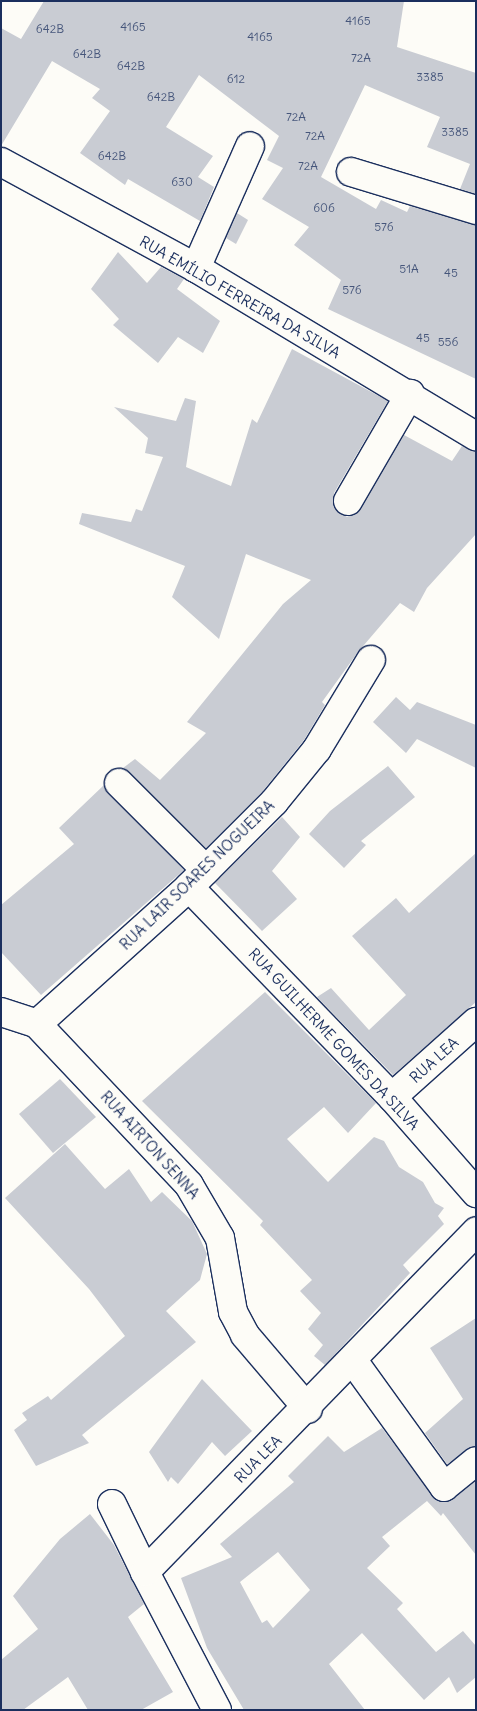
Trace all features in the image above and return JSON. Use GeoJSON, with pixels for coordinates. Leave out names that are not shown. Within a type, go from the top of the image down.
{"type":"FeatureCollection","features":[{"type":"Feature","properties":{"kind":"street"},"geometry":{"type":"LineString","coordinates":[[196,268],[250,146]]}},
{"type":"Feature","properties":{"kind":"street","name":"RUA EMÍLIO FERREIRA DA SILVA"},"geometry":{"type":"LineString","coordinates":[[1,162],[196,268],[410,394],[476,436]]}},
{"type":"Feature","properties":{"kind":"street"},"geometry":{"type":"LineString","coordinates":[[351,172],[476,210]]}},
{"type":"Feature","properties":{"kind":"street"},"geometry":{"type":"LineString","coordinates":[[348,501],[410,394]]}},
{"type":"Feature","properties":{"kind":"street","name":"RUA LAIR SOARES NOGUEIRA"},"geometry":{"type":"LineString","coordinates":[[37,1024],[197,879],[274,802],[317,749],[371,660]]}},
{"type":"Feature","properties":{"kind":"street","name":"RUA GUILHERME GOMES DA SILVA"},"geometry":{"type":"LineString","coordinates":[[119,783],[197,879],[476,1193]]}},
{"type":"Feature","properties":{"kind":"street"},"geometry":{"type":"LineString","coordinates":[[1,1012],[37,1024]]}},
{"type":"Feature","properties":{"kind":"street","name":"RUA LEA"},"geometry":{"type":"LineString","coordinates":[[392,1097],[476,1022]]}},
{"type":"Feature","properties":{"kind":"street","name":"RUA AIRTON SENNA"},"geometry":{"type":"LineString","coordinates":[[37,1024],[189,1185],[220,1238],[228,1291],[241,1327],[270,1368],[308,1409]]}},
{"type":"Feature","properties":{"kind":"street","name":"RUA LEA"},"geometry":{"type":"LineString","coordinates":[[145,1572],[354,1362],[476,1232]]}},
{"type":"Feature","properties":{"kind":"street"},"geometry":{"type":"LineString","coordinates":[[354,1362],[444,1487],[476,1460]]}},
{"type":"Feature","properties":{"kind":"street"},"geometry":{"type":"LineString","coordinates":[[112,1504],[217,1710]]}},
{"type":"Feature","properties":{"kind":"building"},"geometry":{"type":"Polygon","coordinates":[[[44,1],[404,1],[397,47],[476,73],[476,194],[460,189],[470,164],[427,147],[440,117],[365,85],[321,177],[376,209],[381,200],[407,212],[410,206],[476,225],[476,379],[328,309],[341,280],[294,245],[309,227],[262,199],[283,168],[267,160],[279,136],[199,75],[166,127],[213,156],[198,177],[214,187],[200,221],[128,179],[125,185],[80,153],[110,111],[92,98],[100,89],[52,61],[1,146],[1,28],[21,39],[44,1]]]}},
{"type":"Feature","properties":{"kind":"building"},"geometry":{"type":"Polygon","coordinates":[[[237,213],[248,220],[236,244],[226,238],[237,213]]]}},
{"type":"Feature","properties":{"kind":"building"},"geometry":{"type":"Polygon","coordinates":[[[118,252],[147,283],[161,267],[184,279],[177,289],[220,321],[203,353],[178,337],[158,363],[113,325],[119,319],[91,289],[118,252]]]}},
{"type":"Feature","properties":{"kind":"building"},"geometry":{"type":"Polygon","coordinates":[[[292,349],[388,401],[334,493],[335,509],[347,517],[361,509],[404,435],[452,461],[462,446],[476,452],[476,534],[427,588],[414,612],[400,603],[358,652],[322,702],[325,705],[304,740],[262,792],[206,848],[123,768],[135,759],[160,780],[206,733],[187,722],[283,604],[311,580],[246,554],[219,639],[172,597],[185,566],[79,524],[82,513],[131,522],[136,509],[142,511],[163,457],[145,453],[148,438],[114,407],[176,421],[185,398],[196,401],[186,467],[231,486],[252,419],[257,423],[292,349]]]}},
{"type":"Feature","properties":{"kind":"building"},"geometry":{"type":"Polygon","coordinates":[[[396,697],[410,710],[417,702],[476,725],[476,768],[417,739],[406,753],[373,722],[396,697]]]}},
{"type":"Feature","properties":{"kind":"building"},"geometry":{"type":"Polygon","coordinates":[[[388,766],[415,797],[361,841],[366,845],[344,868],[309,834],[330,811],[388,766]]]}},
{"type":"Feature","properties":{"kind":"building"},"geometry":{"type":"Polygon","coordinates":[[[104,785],[184,870],[41,995],[1,952],[1,905],[74,844],[59,828],[104,785]]]}},
{"type":"Feature","properties":{"kind":"building"},"geometry":{"type":"Polygon","coordinates":[[[282,817],[300,837],[272,871],[297,899],[262,931],[215,883],[282,817]]]}},
{"type":"Feature","properties":{"kind":"building"},"geometry":{"type":"Polygon","coordinates":[[[476,853],[476,1002],[393,1075],[317,997],[331,988],[369,1030],[406,995],[352,936],[396,898],[409,913],[476,853]]]}},
{"type":"Feature","properties":{"kind":"building"},"geometry":{"type":"Polygon","coordinates":[[[265,992],[376,1103],[348,1133],[324,1107],[287,1139],[328,1182],[374,1137],[384,1141],[399,1167],[423,1182],[435,1203],[444,1208],[438,1216],[444,1224],[403,1265],[410,1273],[325,1365],[314,1356],[323,1345],[308,1329],[321,1313],[300,1291],[312,1280],[260,1225],[263,1221],[142,1101],[265,992]]]}},
{"type":"Feature","properties":{"kind":"building"},"geometry":{"type":"Polygon","coordinates":[[[60,1079],[96,1117],[53,1153],[19,1114],[60,1079]]]}},
{"type":"Feature","properties":{"kind":"building"},"geometry":{"type":"Polygon","coordinates":[[[65,1144],[105,1189],[129,1169],[151,1202],[162,1192],[192,1221],[207,1254],[200,1280],[166,1311],[196,1342],[82,1435],[89,1443],[36,1466],[14,1430],[27,1420],[22,1413],[48,1396],[51,1400],[125,1336],[89,1289],[5,1198],[65,1144]]]}},
{"type":"Feature","properties":{"kind":"building"},"geometry":{"type":"Polygon","coordinates":[[[476,1318],[476,1446],[447,1464],[425,1433],[463,1399],[430,1348],[476,1318]]]}},
{"type":"Feature","properties":{"kind":"building"},"geometry":{"type":"Polygon","coordinates":[[[202,1379],[252,1431],[225,1456],[212,1442],[178,1484],[171,1477],[168,1482],[149,1452],[202,1379]]]}},
{"type":"Feature","properties":{"kind":"building"},"geometry":{"type":"Polygon","coordinates":[[[382,1428],[437,1501],[453,1499],[476,1481],[476,1555],[443,1513],[441,1516],[427,1501],[382,1537],[390,1546],[367,1568],[403,1603],[397,1609],[436,1652],[463,1631],[476,1646],[476,1677],[457,1693],[449,1677],[424,1700],[362,1633],[329,1664],[365,1710],[244,1710],[207,1648],[181,1578],[232,1557],[220,1544],[294,1482],[288,1476],[328,1436],[344,1452],[382,1428]],[[278,1552],[240,1582],[262,1623],[267,1620],[273,1628],[310,1590],[278,1552]]]}},
{"type":"Feature","properties":{"kind":"building"},"geometry":{"type":"Polygon","coordinates":[[[90,1514],[114,1545],[144,1604],[128,1617],[173,1692],[141,1710],[88,1710],[68,1677],[23,1710],[1,1710],[1,1660],[38,1629],[13,1596],[60,1539],[90,1514]]]}}]}
